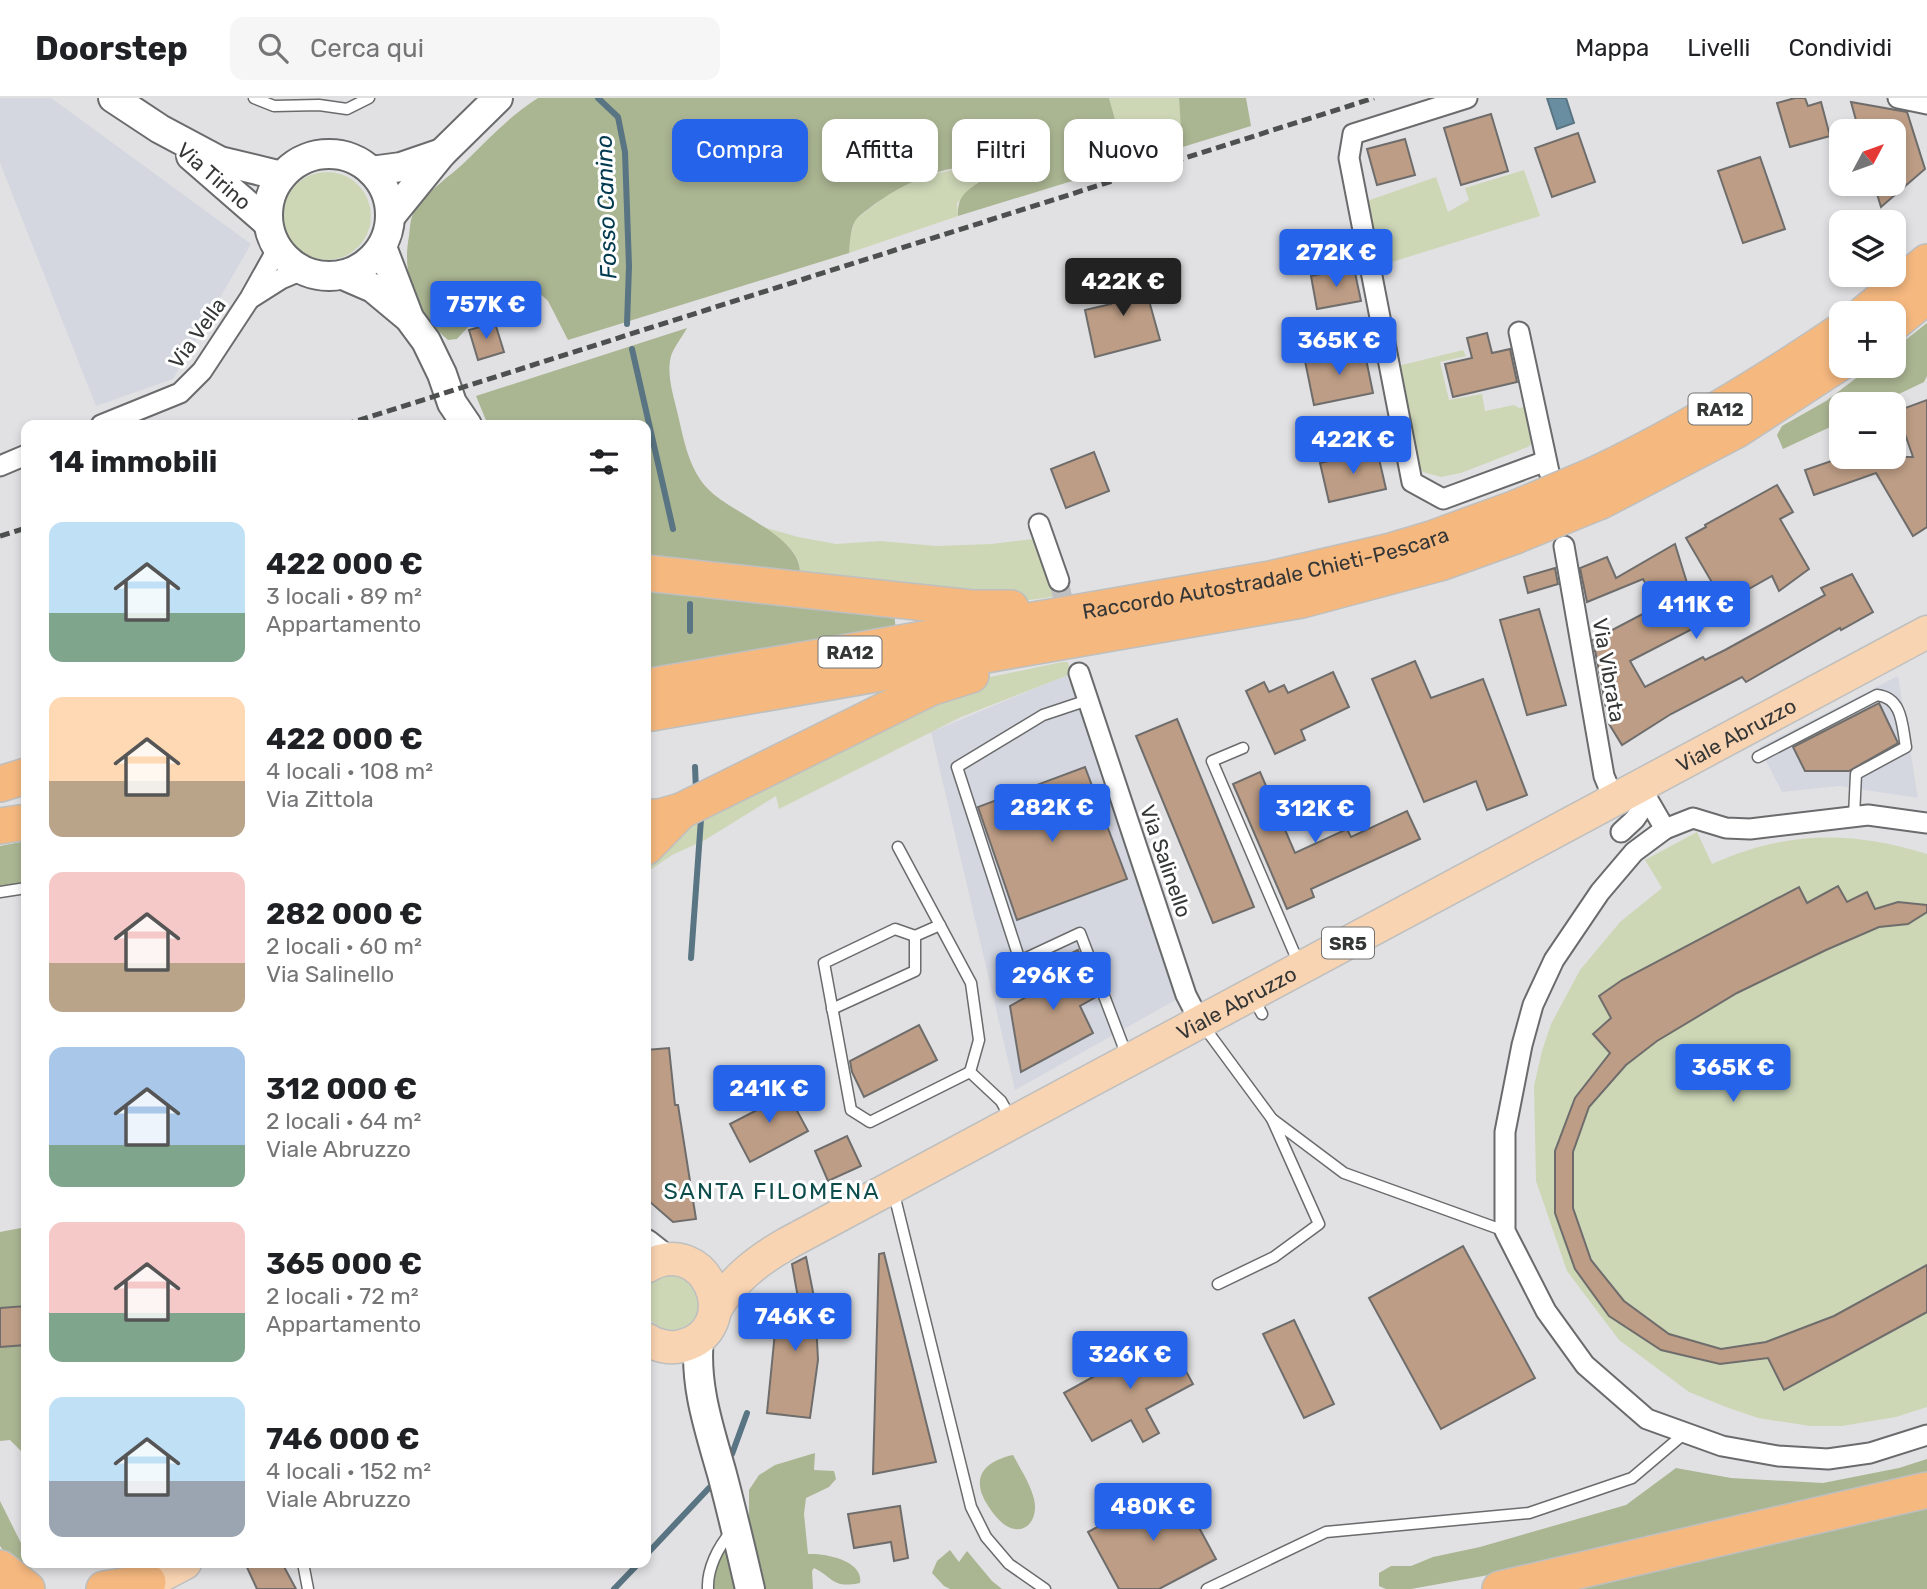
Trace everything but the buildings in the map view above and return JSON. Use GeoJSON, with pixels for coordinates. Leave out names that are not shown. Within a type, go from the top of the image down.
{"type":"FeatureCollection","features":[{"type":"Feature","properties":{"kind":"highway"},"geometry":{"type":"LineString","coordinates":[[1880,301],[1927,262]]}},
{"type":"Feature","properties":{"kind":"highway"},"geometry":{"type":"LineString","coordinates":[[1906,313],[1927,296]]}},
{"type":"Feature","properties":{"kind":"highway","name":"Raccordo Autostradale Chieti-Pescara"},"geometry":{"type":"LineString","coordinates":[[1597,489],[1675,435],[1716,412],[1829,339]]}},
{"type":"Feature","properties":{"kind":"highway","name":"Raccordo Autostradale Chieti-Pescara"},"geometry":{"type":"LineString","coordinates":[[651,713],[1302,600],[1440,563],[1516,522],[1735,431],[1829,370]]}},
{"type":"Feature","properties":{"kind":"highway","name":"Raccordo Autostradale Chieti-Pescara"},"geometry":{"type":"LineString","coordinates":[[651,686],[1270,579],[1338,565],[1432,539],[1516,522]]}},
{"type":"Feature","properties":{"kind":"highway"},"geometry":{"type":"LineString","coordinates":[[651,574],[990,610],[1023,607],[1055,616]]}},
{"type":"Feature","properties":{"kind":"highway"},"geometry":{"type":"LineString","coordinates":[[651,817],[681,811],[930,688],[992,670],[1018,650]]}},
{"type":"Feature","properties":{"kind":"highway"},"geometry":{"type":"LineString","coordinates":[[0,784],[21,778]]}},
{"type":"Feature","properties":{"kind":"highway"},"geometry":{"type":"LineString","coordinates":[[0,800],[21,797]]}},
{"type":"Feature","properties":{"kind":"highway"},"geometry":{"type":"LineString","coordinates":[[651,842],[681,811]]}},
{"type":"Feature","properties":{"kind":"highway"},"geometry":{"type":"LineString","coordinates":[[0,826],[21,823]]}},
{"type":"Feature","properties":{"kind":"highway"},"geometry":{"type":"LineString","coordinates":[[1500,1589],[1927,1490]]}},
{"type":"Feature","properties":{"kind":"highway"},"geometry":{"type":"LineString","coordinates":[[0,1568],[27,1589]]}},
{"type":"Feature","properties":{"kind":"highway"},"geometry":{"type":"LineString","coordinates":[[104,1589],[142,1586]]}},
{"type":"Feature","properties":{"kind":"main road","name":"Via Tirino"},"geometry":{"type":"LineString","coordinates":[[113,98],[160,129],[220,161],[282,176]]}},
{"type":"Feature","properties":{"kind":"main road"},"geometry":{"type":"LineString","coordinates":[[390,217],[442,153],[498,98]]}},
{"type":"Feature","properties":{"kind":"main road","name":"Via Tirino"},"geometry":{"type":"LineString","coordinates":[[160,129],[273,236]]}},
{"type":"Feature","properties":{"kind":"main road"},"geometry":{"type":"LineString","coordinates":[[371,170],[401,167],[442,153]]}},
{"type":"Feature","properties":{"kind":"main road"},"geometry":{"type":"LineString","coordinates":[[335,154],[354,159],[371,170],[382,184],[388,200],[390,217],[382,247],[358,269],[343,275],[322,276],[302,270],[288,261],[273,236],[268,206],[273,190],[282,176],[297,163],[315,155],[335,154]]}},
{"type":"Feature","properties":{"kind":"main road"},"geometry":{"type":"LineString","coordinates":[[382,247],[409,318]]}},
{"type":"Feature","properties":{"kind":"main road"},"geometry":{"type":"LineString","coordinates":[[343,275],[373,288],[409,318],[426,341],[442,374],[457,418]]}},
{"type":"Feature","properties":{"kind":"main road","name":"Viale Abruzzo"},"geometry":{"type":"LineString","coordinates":[[715,1310],[734,1282],[769,1254],[1200,1021],[1256,1004],[1301,968],[1634,795],[1927,632]]}},
{"type":"Feature","properties":{"kind":"main road","name":"Viale Abruzzo"},"geometry":{"type":"LineString","coordinates":[[699,1269],[730,1266],[769,1254]]}},
{"type":"Feature","properties":{"kind":"main road","name":"SR5"},"geometry":{"type":"LineString","coordinates":[[652,1257],[678,1259],[699,1269]]}},
{"type":"Feature","properties":{"kind":"main road"},"geometry":{"type":"LineString","coordinates":[[699,1269],[709,1281],[715,1295],[715,1310]]}},
{"type":"Feature","properties":{"kind":"main road","name":"SR5"},"geometry":{"type":"LineString","coordinates":[[688,1342],[707,1330],[715,1310]]}},
{"type":"Feature","properties":{"kind":"main road"},"geometry":{"type":"LineString","coordinates":[[651,1341],[659,1345],[688,1342],[750,1589]]}},
{"type":"Feature","properties":{"kind":"main road"},"geometry":{"type":"LineString","coordinates":[[142,1586],[176,1568]]}},
{"type":"Feature","properties":{"kind":"street"},"geometry":{"type":"LineString","coordinates":[[1467,98],[1353,134],[1349,158],[1412,482],[1443,499],[1548,468],[1519,332]]}},
{"type":"Feature","properties":{"kind":"street"},"geometry":{"type":"LineString","coordinates":[[1898,98],[1927,104]]}},
{"type":"Feature","properties":{"kind":"street","name":"Via Vella"},"geometry":{"type":"LineString","coordinates":[[113,420],[180,393],[202,371],[250,298],[273,236]]}},
{"type":"Feature","properties":{"kind":"street","name":"Via Vella"},"geometry":{"type":"LineString","coordinates":[[250,298],[302,270]]}},
{"type":"Feature","properties":{"kind":"street"},"geometry":{"type":"LineString","coordinates":[[0,466],[21,457]]}},
{"type":"Feature","properties":{"kind":"street"},"geometry":{"type":"LineString","coordinates":[[1039,523],[1059,581]]}},
{"type":"Feature","properties":{"kind":"street","name":"Via Vibrata"},"geometry":{"type":"LineString","coordinates":[[1564,546],[1604,776],[1634,795],[1665,829]]}},
{"type":"Feature","properties":{"kind":"street","name":"Via Salinello"},"geometry":{"type":"LineString","coordinates":[[1079,673],[1186,995],[1200,1021]]}},
{"type":"Feature","properties":{"kind":"street"},"geometry":{"type":"LineString","coordinates":[[1621,832],[1635,819],[1634,795]]}},
{"type":"Feature","properties":{"kind":"street"},"geometry":{"type":"LineString","coordinates":[[1927,823],[1868,815],[1750,829],[1726,828],[1693,818],[1665,829],[1634,852],[1600,892],[1554,960],[1533,1005],[1522,1045],[1505,1132],[1505,1231],[1546,1311],[1586,1365],[1647,1419],[1722,1446],[1778,1457],[1828,1459],[1870,1453],[1927,1436]]}},
{"type":"Feature","properties":{"kind":"lane"},"geometry":{"type":"LineString","coordinates":[[254,98],[274,106],[318,105],[347,109],[369,98]]}},
{"type":"Feature","properties":{"kind":"lane"},"geometry":{"type":"LineString","coordinates":[[1758,757],[1877,695],[1887,697],[1900,713],[1906,747],[1856,774],[1854,816]]}},
{"type":"Feature","properties":{"kind":"lane"},"geometry":{"type":"LineString","coordinates":[[1088,700],[1042,715],[957,767],[1020,961],[1080,933],[1129,1060]]}},
{"type":"Feature","properties":{"kind":"lane"},"geometry":{"type":"LineString","coordinates":[[1243,748],[1212,761],[1301,968]]}},
{"type":"Feature","properties":{"kind":"lane"},"geometry":{"type":"LineString","coordinates":[[898,847],[940,925],[971,983],[978,1040],[970,1072],[870,1122],[851,1110],[824,962],[895,929],[915,936],[940,925]]}},
{"type":"Feature","properties":{"kind":"lane"},"geometry":{"type":"LineString","coordinates":[[0,892],[21,889]]}},
{"type":"Feature","properties":{"kind":"lane"},"geometry":{"type":"LineString","coordinates":[[832,1009],[915,971],[915,936]]}},
{"type":"Feature","properties":{"kind":"lane"},"geometry":{"type":"LineString","coordinates":[[1200,1021],[1272,1119],[1319,1224],[1274,1256],[1219,1283]]}},
{"type":"Feature","properties":{"kind":"lane"},"geometry":{"type":"LineString","coordinates":[[970,1072],[1001,1101],[1013,1122]]}},
{"type":"Feature","properties":{"kind":"lane"},"geometry":{"type":"LineString","coordinates":[[1272,1119],[1344,1173],[1505,1231]]}},
{"type":"Feature","properties":{"kind":"lane"},"geometry":{"type":"LineString","coordinates":[[892,1186],[971,1507],[986,1537],[1009,1564],[1045,1589]]}},
{"type":"Feature","properties":{"kind":"lane"},"geometry":{"type":"LineString","coordinates":[[1207,1589],[1326,1532],[1529,1513],[1632,1478],[1685,1433]]}},
{"type":"Feature","properties":{"kind":"lane"},"geometry":{"type":"LineString","coordinates":[[708,1589],[708,1578],[721,1544],[736,1526]]}},
{"type":"Feature","properties":{"kind":"lane"},"geometry":{"type":"LineString","coordinates":[[304,1568],[308,1589]]}},
{"type":"Feature","properties":{"kind":"shaded area"},"geometry":{"type":"Polygon","coordinates":[[[0,98],[51,98],[251,244],[173,379],[96,406],[0,163],[0,98]]]}},
{"type":"Feature","properties":{"kind":"shaded area"},"geometry":{"type":"Polygon","coordinates":[[[1067,675],[1181,997],[1015,1090],[931,732],[1067,675]]]}},
{"type":"Feature","properties":{"kind":"shaded area"},"geometry":{"type":"Polygon","coordinates":[[[1898,676],[1918,798],[1839,786],[1782,792],[1759,747],[1898,676]]]}},
{"type":"Feature","properties":{"kind":"green space"},"geometry":{"type":"Polygon","coordinates":[[[538,98],[1109,98],[1115,119],[1064,119],[1064,182],[1069,182],[958,216],[963,195],[979,182],[1050,182],[1050,119],[952,119],[952,169],[938,172],[938,119],[822,119],[822,182],[911,182],[858,217],[852,229],[849,253],[568,340],[548,301],[536,290],[513,285],[500,292],[457,339],[448,340],[428,318],[414,294],[407,251],[412,216],[429,193],[538,98]]]}},
{"type":"Feature","properties":{"kind":"green space"},"geometry":{"type":"Polygon","coordinates":[[[1109,98],[1179,98],[1181,119],[1115,119],[1109,98]]]}},
{"type":"Feature","properties":{"kind":"green space"},"geometry":{"type":"Polygon","coordinates":[[[1179,98],[1246,98],[1251,126],[1183,147],[1183,119],[1180,119],[1179,98]]]}},
{"type":"Feature","properties":{"kind":"green space"},"geometry":{"type":"Polygon","coordinates":[[[952,170],[952,182],[982,182],[957,203],[958,216],[849,253],[855,220],[887,195],[911,182],[938,182],[938,173],[952,170]]]}},
{"type":"Feature","properties":{"kind":"green space"},"geometry":{"type":"Polygon","coordinates":[[[1524,170],[1540,216],[1379,266],[1364,202],[1436,177],[1448,212],[1469,200],[1465,188],[1524,170]]]}},
{"type":"Feature","properties":{"kind":"green space"},"geometry":{"type":"Polygon","coordinates":[[[318,172],[336,172],[352,179],[364,191],[371,207],[371,225],[364,241],[352,253],[336,260],[318,260],[302,253],[290,241],[283,225],[283,207],[290,191],[302,179],[318,172]]]}},
{"type":"Feature","properties":{"kind":"green space"},"geometry":{"type":"Polygon","coordinates":[[[1927,323],[1927,376],[1924,382],[1903,392],[1838,392],[1856,378],[1906,378],[1906,340],[1927,323]]]}},
{"type":"Feature","properties":{"kind":"green space"},"geometry":{"type":"Polygon","coordinates":[[[687,328],[672,353],[669,371],[688,454],[696,473],[719,498],[763,526],[789,547],[797,559],[800,572],[651,563],[651,420],[486,420],[476,396],[687,328]]]}},
{"type":"Feature","properties":{"kind":"green space"},"geometry":{"type":"Polygon","coordinates":[[[1463,350],[1466,356],[1440,362],[1449,400],[1482,394],[1485,411],[1514,405],[1519,408],[1528,406],[1534,441],[1528,447],[1461,473],[1441,477],[1423,472],[1417,463],[1398,366],[1463,350]]]}},
{"type":"Feature","properties":{"kind":"green space"},"geometry":{"type":"Polygon","coordinates":[[[1829,399],[1829,428],[1783,449],[1777,435],[1782,426],[1829,399]]]}},
{"type":"Feature","properties":{"kind":"green space"},"geometry":{"type":"Polygon","coordinates":[[[763,527],[836,544],[880,541],[936,546],[1033,539],[1055,596],[1025,600],[961,600],[800,572],[793,551],[763,527]]]}},
{"type":"Feature","properties":{"kind":"green space"},"geometry":{"type":"Polygon","coordinates":[[[651,584],[894,611],[896,632],[651,675],[651,584]]]}},
{"type":"Feature","properties":{"kind":"green space"},"geometry":{"type":"Polygon","coordinates":[[[1062,662],[1068,662],[1071,674],[961,717],[779,809],[776,796],[651,870],[651,859],[671,834],[976,680],[1062,662]]]}},
{"type":"Feature","properties":{"kind":"green space"},"geometry":{"type":"Polygon","coordinates":[[[1697,832],[1712,864],[1766,845],[1818,838],[1872,841],[1927,854],[1927,1407],[1896,1417],[1842,1426],[1810,1426],[1758,1418],[1726,1407],[1689,1392],[1619,1340],[1567,1271],[1536,1181],[1534,1086],[1542,1051],[1551,1024],[1580,970],[1620,922],[1662,888],[1645,860],[1697,832]]]}},
{"type":"Feature","properties":{"kind":"green space"},"geometry":{"type":"Polygon","coordinates":[[[21,842],[21,883],[0,888],[0,846],[21,842]]]}},
{"type":"Feature","properties":{"kind":"green space"},"geometry":{"type":"Polygon","coordinates":[[[21,1228],[21,1451],[10,1440],[0,1441],[0,1232],[21,1228]]]}},
{"type":"Feature","properties":{"kind":"green space"},"geometry":{"type":"Polygon","coordinates":[[[661,1276],[683,1276],[692,1282],[699,1297],[698,1313],[692,1322],[683,1328],[661,1328],[651,1320],[651,1284],[661,1276]]]}},
{"type":"Feature","properties":{"kind":"green space"},"geometry":{"type":"Polygon","coordinates":[[[815,1453],[814,1470],[834,1471],[836,1479],[829,1487],[806,1498],[804,1514],[808,1554],[833,1557],[850,1563],[860,1575],[860,1583],[838,1583],[814,1568],[813,1589],[761,1589],[749,1523],[749,1490],[759,1475],[775,1465],[815,1453]]]}},
{"type":"Feature","properties":{"kind":"green space"},"geometry":{"type":"Polygon","coordinates":[[[1013,1455],[1030,1488],[1035,1506],[1029,1524],[1019,1529],[1005,1525],[997,1518],[987,1504],[980,1486],[980,1478],[988,1466],[1013,1455]]]}},
{"type":"Feature","properties":{"kind":"green space"},"geometry":{"type":"Polygon","coordinates":[[[1927,1459],[1927,1479],[1593,1556],[1411,1589],[1386,1589],[1379,1586],[1379,1573],[1391,1566],[1411,1566],[1433,1557],[1480,1547],[1626,1505],[1676,1468],[1731,1478],[1823,1483],[1899,1468],[1927,1459]]]}},
{"type":"Feature","properties":{"kind":"green space"},"geometry":{"type":"Polygon","coordinates":[[[0,1501],[21,1543],[21,1563],[16,1567],[0,1546],[0,1501]]]}},
{"type":"Feature","properties":{"kind":"green space"},"geometry":{"type":"Polygon","coordinates":[[[1927,1504],[1927,1589],[1577,1589],[1927,1504]]]}},
{"type":"Feature","properties":{"kind":"green space"},"geometry":{"type":"Polygon","coordinates":[[[950,1550],[959,1562],[967,1551],[1002,1589],[950,1589],[944,1586],[932,1573],[937,1561],[950,1550]]]}},
{"type":"Feature","properties":{"kind":"green space"},"geometry":{"type":"Polygon","coordinates":[[[724,1551],[734,1552],[746,1589],[714,1589],[713,1571],[724,1551]]]}},
{"type":"Feature","properties":{"kind":"water"},"geometry":{"type":"Polygon","coordinates":[[[1547,98],[1566,98],[1574,123],[1557,129],[1547,98]]]}},
{"type":"Feature","properties":{"kind":"waterway","name":"Fosso Canino"},"geometry":{"type":"LineString","coordinates":[[598,98],[618,117],[625,152],[629,266],[627,324]]}},
{"type":"Feature","properties":{"kind":"waterway","name":"Fosso Canino"},"geometry":{"type":"LineString","coordinates":[[632,349],[648,420]]}},
{"type":"Feature","properties":{"kind":"waterway","name":"Fosso Canino"},"geometry":{"type":"LineString","coordinates":[[651,432],[673,529]]}},
{"type":"Feature","properties":{"kind":"waterway","name":"Fosso Canino"},"geometry":{"type":"LineString","coordinates":[[690,604],[690,631]]}},
{"type":"Feature","properties":{"kind":"waterway","name":"Fosso Canino"},"geometry":{"type":"LineString","coordinates":[[695,767],[696,790]]}},
{"type":"Feature","properties":{"kind":"waterway","name":"Fosso Canino"},"geometry":{"type":"LineString","coordinates":[[691,958],[701,819]]}},
{"type":"Feature","properties":{"kind":"waterway","name":"Fosso Canino"},"geometry":{"type":"LineString","coordinates":[[732,1454],[747,1413]]}},
{"type":"Feature","properties":{"kind":"waterway","name":"Fosso Canino"},"geometry":{"type":"LineString","coordinates":[[651,1550],[709,1488]]}},
{"type":"Feature","properties":{"kind":"waterway","name":"Fosso Canino"},"geometry":{"type":"LineString","coordinates":[[614,1589],[634,1568]]}},
{"type":"Feature","properties":{"kind":"tunnel"},"geometry":{"type":"LineString","coordinates":[[1059,581],[1079,673]]}},
{"type":"Feature","properties":{"kind":"railway"},"geometry":{"type":"LineString","coordinates":[[360,420],[1374,98]]}},
{"type":"Feature","properties":{"kind":"railway"},"geometry":{"type":"LineString","coordinates":[[0,536],[21,530]]}},
{"type":"Feature","properties":{"kind":"district","name":"SANTA FILOMENA"},"geometry":{"type":"Point","coordinates":[772,1191]}}]}
